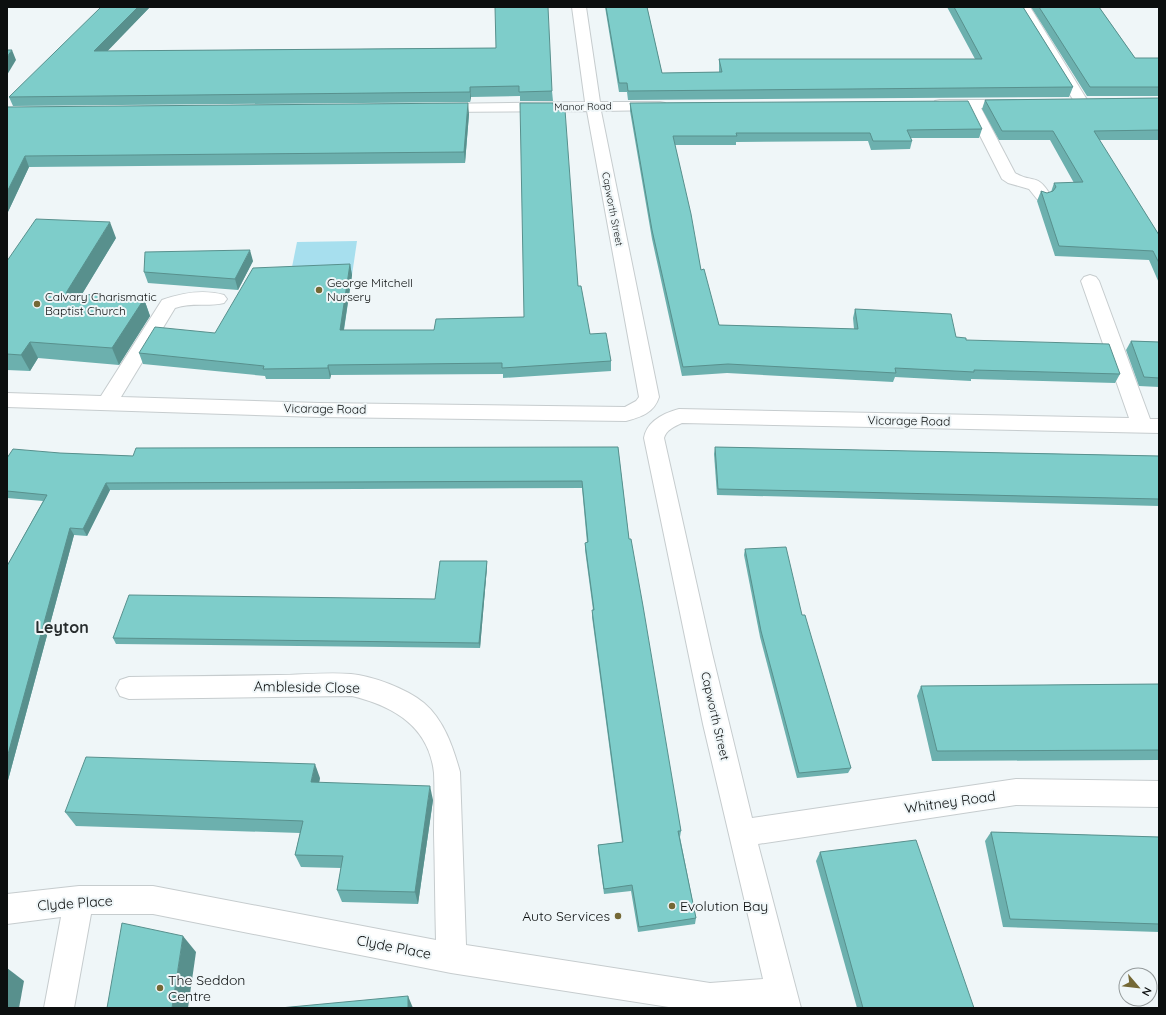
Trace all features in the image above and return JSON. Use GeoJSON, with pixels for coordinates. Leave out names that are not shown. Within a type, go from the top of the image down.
{"type":"FeatureCollection","features":[{"type":"Feature","properties":{"kind":"street","name":"Capworth Street"},"geometry":{"type":"LineString","coordinates":[[579,7],[593,106],[649,396],[648,400],[641,408]]}},
{"type":"Feature","properties":{"kind":"street"},"geometry":{"type":"LineString","coordinates":[[1023,7],[1082,104]]}},
{"type":"Feature","properties":{"kind":"street"},"geometry":{"type":"LineString","coordinates":[[1066,104],[1097,103]]}},
{"type":"Feature","properties":{"kind":"street"},"geometry":{"type":"LineString","coordinates":[[924,104],[1026,104]]}},
{"type":"Feature","properties":{"kind":"street"},"geometry":{"type":"LineString","coordinates":[[971,104],[1008,176],[1013,179],[1035,183],[1039,187],[1043,196]]}},
{"type":"Feature","properties":{"kind":"street","name":"Manor Road"},"geometry":{"type":"LineString","coordinates":[[428,108],[672,106]]}},
{"type":"Feature","properties":{"kind":"street"},"geometry":{"type":"LineString","coordinates":[[1090,281],[1150,426]]}},
{"type":"Feature","properties":{"kind":"street"},"geometry":{"type":"LineString","coordinates":[[107,403],[168,304],[178,300],[199,297],[218,299]]}},
{"type":"Feature","properties":{"kind":"street","name":"Vicarage Road"},"geometry":{"type":"LineString","coordinates":[[7,400],[319,410],[626,414],[635,412],[641,408]]}},
{"type":"Feature","properties":{"kind":"street","name":"Vicarage Road"},"geometry":{"type":"LineString","coordinates":[[661,425],[679,416],[1150,426]]}},
{"type":"Feature","properties":{"kind":"street","name":"Capworth Street"},"geometry":{"type":"LineString","coordinates":[[661,425],[655,432],[654,438],[695,635],[742,833],[784,1000]]}},
{"type":"Feature","properties":{"kind":"street","name":"Ambleside Close"},"geometry":{"type":"LineString","coordinates":[[129,688],[352,684],[375,689],[397,698],[416,712],[431,729],[442,749],[448,772],[451,958]]}},
{"type":"Feature","properties":{"kind":"street","name":"Whitney Road"},"geometry":{"type":"LineString","coordinates":[[742,833],[1016,792],[1159,794]]}},
{"type":"Feature","properties":{"kind":"street"},"geometry":{"type":"LineString","coordinates":[[59,1008],[78,900]]}},
{"type":"Feature","properties":{"kind":"street","name":"Clyde Place"},"geometry":{"type":"LineString","coordinates":[[7,909],[78,900],[154,900],[451,958],[710,998],[784,1000]]}},
{"type":"Feature","properties":{"kind":"shaded area"},"geometry":{"type":"Polygon","coordinates":[[[357,241],[352,275],[290,277],[297,242],[357,241]]]}},
{"type":"Feature","properties":{"kind":"building"},"geometry":{"type":"Polygon","coordinates":[[[101,7],[138,7],[94,51],[496,48],[495,7],[548,7],[552,91],[519,92],[519,86],[470,87],[470,92],[9,97],[101,7]]]}},
{"type":"Feature","properties":{"kind":"building"},"geometry":{"type":"Polygon","coordinates":[[[606,7],[647,7],[662,73],[722,72],[719,59],[982,59],[954,7],[1023,7],[1073,87],[628,91],[627,83],[619,83],[606,7]]]}},
{"type":"Feature","properties":{"kind":"building"},"geometry":{"type":"Polygon","coordinates":[[[1039,7],[1099,7],[1135,58],[1159,58],[1159,87],[1090,87],[1039,7]]]}},
{"type":"Feature","properties":{"kind":"building"},"geometry":{"type":"Polygon","coordinates":[[[7,50],[12,50],[7,57],[7,50]]]}},
{"type":"Feature","properties":{"kind":"building"},"geometry":{"type":"Polygon","coordinates":[[[1159,98],[1159,130],[1094,131],[1159,235],[1159,263],[1153,251],[1059,246],[1041,191],[1047,193],[1053,191],[1056,187],[1054,183],[1083,182],[1053,131],[1002,131],[985,100],[1159,98]]]}},
{"type":"Feature","properties":{"kind":"building"},"geometry":{"type":"Polygon","coordinates":[[[968,101],[982,129],[907,130],[912,141],[873,141],[870,133],[736,133],[737,136],[673,136],[691,214],[701,270],[704,269],[719,325],[858,329],[855,309],[951,314],[956,337],[966,338],[966,340],[1109,344],[1120,374],[974,370],[974,372],[895,368],[896,373],[728,364],[683,367],[652,230],[630,103],[968,101]]]}},
{"type":"Feature","properties":{"kind":"building"},"geometry":{"type":"Polygon","coordinates":[[[468,103],[464,152],[25,156],[7,192],[7,107],[468,103]]]}},
{"type":"Feature","properties":{"kind":"building"},"geometry":{"type":"Polygon","coordinates":[[[520,103],[553,103],[554,110],[565,110],[578,286],[581,286],[590,334],[606,333],[611,361],[502,368],[502,363],[328,365],[328,368],[263,369],[264,366],[139,353],[155,327],[215,333],[253,268],[350,264],[340,330],[434,330],[436,319],[524,317],[520,103]]]}},
{"type":"Feature","properties":{"kind":"building"},"geometry":{"type":"Polygon","coordinates":[[[36,219],[110,222],[66,293],[144,299],[112,348],[30,342],[21,355],[7,354],[7,261],[36,219]]]}},
{"type":"Feature","properties":{"kind":"building"},"geometry":{"type":"Polygon","coordinates":[[[250,250],[235,279],[144,272],[145,252],[250,250]]]}},
{"type":"Feature","properties":{"kind":"building"},"geometry":{"type":"Polygon","coordinates":[[[1131,341],[1159,342],[1159,378],[1144,377],[1131,341]]]}},
{"type":"Feature","properties":{"kind":"building"},"geometry":{"type":"Polygon","coordinates":[[[618,447],[629,539],[631,539],[643,606],[681,831],[678,831],[696,918],[639,927],[632,885],[604,889],[598,845],[623,842],[592,610],[594,610],[585,543],[588,542],[582,481],[106,483],[83,529],[70,528],[7,758],[7,566],[47,495],[7,491],[7,458],[13,449],[60,453],[133,456],[136,448],[618,447]]]}},
{"type":"Feature","properties":{"kind":"building"},"geometry":{"type":"Polygon","coordinates":[[[715,447],[1159,456],[1159,499],[718,489],[715,447]]]}},
{"type":"Feature","properties":{"kind":"building"},"geometry":{"type":"Polygon","coordinates":[[[786,547],[802,615],[805,615],[851,768],[799,773],[761,631],[745,549],[786,547]]]}},
{"type":"Feature","properties":{"kind":"building"},"geometry":{"type":"Polygon","coordinates":[[[440,561],[487,561],[479,643],[113,638],[129,595],[435,599],[440,561]]]}},
{"type":"Feature","properties":{"kind":"building"},"geometry":{"type":"Polygon","coordinates":[[[1159,684],[1159,750],[937,751],[921,686],[1159,684]]]}},
{"type":"Feature","properties":{"kind":"building"},"geometry":{"type":"Polygon","coordinates":[[[86,757],[315,764],[311,782],[430,786],[415,892],[337,890],[343,856],[295,855],[303,821],[65,812],[86,757]]]}},
{"type":"Feature","properties":{"kind":"building"},"geometry":{"type":"Polygon","coordinates":[[[991,832],[1159,837],[1159,924],[1010,919],[991,832]]]}},
{"type":"Feature","properties":{"kind":"building"},"geometry":{"type":"Polygon","coordinates":[[[916,840],[974,1008],[863,1008],[820,852],[916,840]]]}},
{"type":"Feature","properties":{"kind":"building"},"geometry":{"type":"Polygon","coordinates":[[[122,923],[183,936],[172,1008],[107,1008],[122,923]]]}},
{"type":"Feature","properties":{"kind":"building"},"geometry":{"type":"Polygon","coordinates":[[[408,996],[408,1008],[280,1008],[408,996]]]}},
{"type":"Feature","properties":{"kind":"place","name":"George Mitchell Nursery"},"geometry":{"type":"Point","coordinates":[319,290]}},
{"type":"Feature","properties":{"kind":"place","name":"Calvary Charismatic Baptist Church"},"geometry":{"type":"Point","coordinates":[37,304]}},
{"type":"Feature","properties":{"kind":"place","name":"Evolution Bay"},"geometry":{"type":"Point","coordinates":[672,906]}},
{"type":"Feature","properties":{"kind":"place","name":"Auto Services"},"geometry":{"type":"Point","coordinates":[618,916]}},
{"type":"Feature","properties":{"kind":"place","name":"The Seddon Centre"},"geometry":{"type":"Point","coordinates":[160,988]}},
{"type":"Feature","properties":{"kind":"district","name":"Leyton"},"geometry":{"type":"Point","coordinates":[62,627]}}]}
